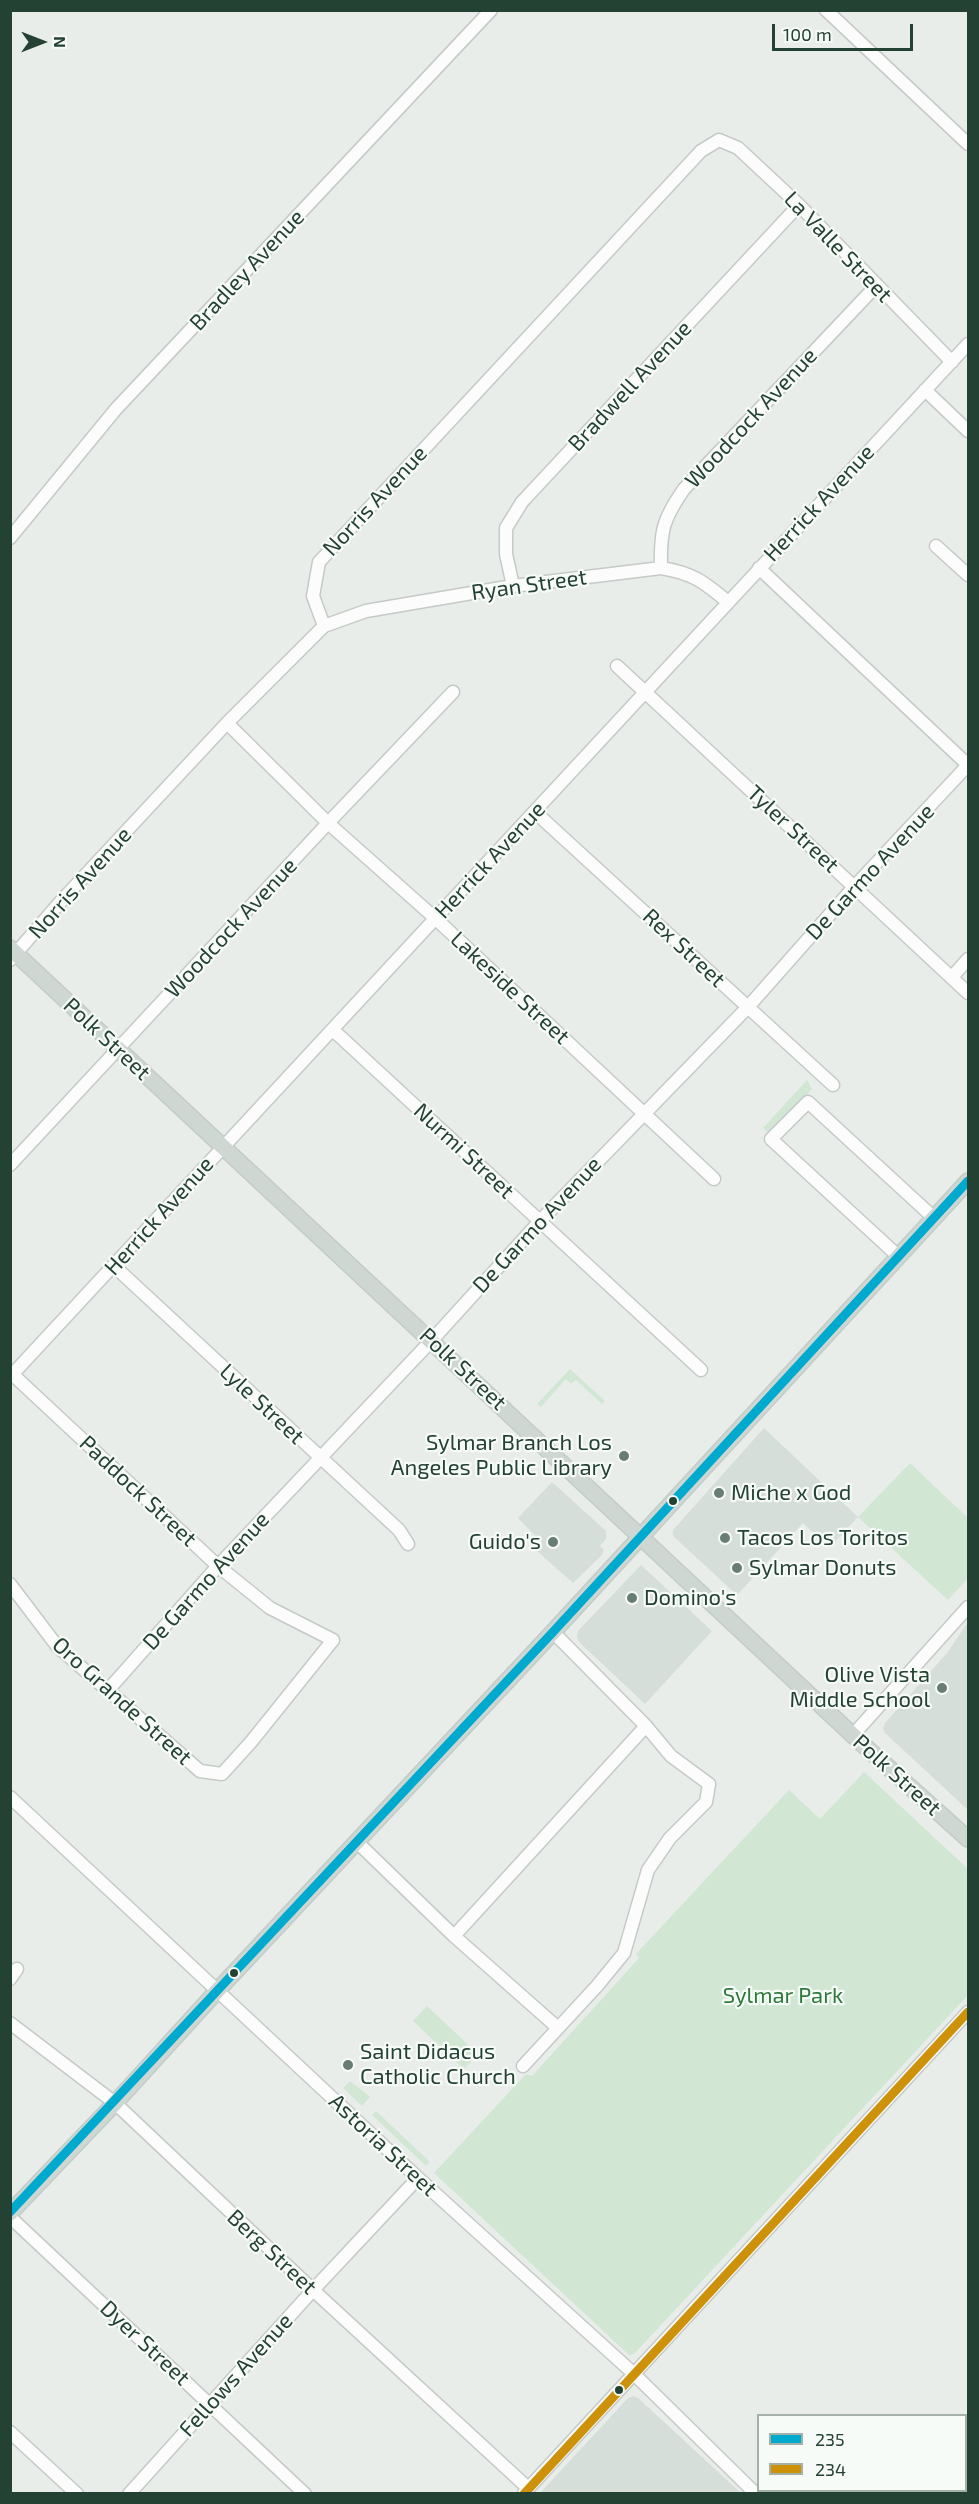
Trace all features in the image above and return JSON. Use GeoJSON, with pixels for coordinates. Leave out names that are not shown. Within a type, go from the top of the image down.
{"type":"FeatureCollection","features":[{"type":"Feature","properties":{"kind":"main road","name":"Polk Street"},"geometry":{"type":"LineString","coordinates":[[13,954],[432,1340],[853,1735],[969,1839]]}},
{"type":"Feature","properties":{"kind":"main road"},"geometry":{"type":"LineString","coordinates":[[10,2213],[554,1632],[969,1181]]}},
{"type":"Feature","properties":{"kind":"street","name":"Bradley Avenue"},"geometry":{"type":"LineString","coordinates":[[10,538],[116,409],[491,10]]}},
{"type":"Feature","properties":{"kind":"street"},"geometry":{"type":"LineString","coordinates":[[826,10],[969,144]]}},
{"type":"Feature","properties":{"kind":"street","name":"La Valle Street"},"geometry":{"type":"LineString","coordinates":[[719,140],[738,148],[799,206],[951,362]]}},
{"type":"Feature","properties":{"kind":"street","name":"Norris Avenue"},"geometry":{"type":"LineString","coordinates":[[13,954],[227,723],[324,627],[313,596],[319,562],[701,151],[719,140]]}},
{"type":"Feature","properties":{"kind":"street","name":"Bradwell Avenue"},"geometry":{"type":"LineString","coordinates":[[513,586],[507,554],[507,528],[522,502],[799,206]]}},
{"type":"Feature","properties":{"kind":"street","name":"Woodcock Avenue"},"geometry":{"type":"LineString","coordinates":[[661,568],[660,539],[668,512],[684,489],[876,286]]}},
{"type":"Feature","properties":{"kind":"street","name":"Herrick Avenue"},"geometry":{"type":"LineString","coordinates":[[11,1374],[114,1266],[535,812],[644,691],[969,344]]}},
{"type":"Feature","properties":{"kind":"street"},"geometry":{"type":"LineString","coordinates":[[925,390],[969,431]]}},
{"type":"Feature","properties":{"kind":"street"},"geometry":{"type":"LineString","coordinates":[[936,546],[969,575]]}},
{"type":"Feature","properties":{"kind":"street","name":"Ryan Street"},"geometry":{"type":"LineString","coordinates":[[324,627],[366,611],[513,586],[661,568],[684,572],[705,584],[728,602]]}},
{"type":"Feature","properties":{"kind":"street"},"geometry":{"type":"LineString","coordinates":[[759,568],[969,765]]}},
{"type":"Feature","properties":{"kind":"street","name":"Tyler Street"},"geometry":{"type":"LineString","coordinates":[[617,666],[969,993]]}},
{"type":"Feature","properties":{"kind":"street","name":"Woodcock Avenue"},"geometry":{"type":"LineString","coordinates":[[10,1165],[453,692]]}},
{"type":"Feature","properties":{"kind":"street","name":"Lakeside Street"},"geometry":{"type":"LineString","coordinates":[[227,723],[328,823],[435,918],[714,1179]]}},
{"type":"Feature","properties":{"kind":"street","name":"De Garmo Avenue"},"geometry":{"type":"LineString","coordinates":[[109,1689],[218,1566],[643,1112],[748,1006],[854,887],[969,765]]}},
{"type":"Feature","properties":{"kind":"street","name":"Rex Street"},"geometry":{"type":"LineString","coordinates":[[535,812],[833,1085]]}},
{"type":"Feature","properties":{"kind":"street"},"geometry":{"type":"LineString","coordinates":[[952,977],[969,959]]}},
{"type":"Feature","properties":{"kind":"street","name":"Nurmi Street"},"geometry":{"type":"LineString","coordinates":[[333,1030],[701,1370]]}},
{"type":"Feature","properties":{"kind":"street"},"geometry":{"type":"LineString","coordinates":[[898,1256],[771,1139],[808,1102],[934,1218]]}},
{"type":"Feature","properties":{"kind":"street","name":"Lyle Street"},"geometry":{"type":"LineString","coordinates":[[114,1266],[399,1530],[408,1544]]}},
{"type":"Feature","properties":{"kind":"street","name":"Paddock Street"},"geometry":{"type":"LineString","coordinates":[[11,1374],[218,1566],[270,1608],[333,1640],[251,1742],[222,1774]]}},
{"type":"Feature","properties":{"kind":"street","name":"Oro Grande Street"},"geometry":{"type":"LineString","coordinates":[[10,1584],[57,1646],[109,1689],[200,1771],[222,1774]]}},
{"type":"Feature","properties":{"kind":"street"},"geometry":{"type":"LineString","coordinates":[[853,1735],[969,1607]]}},
{"type":"Feature","properties":{"kind":"street"},"geometry":{"type":"LineString","coordinates":[[523,2066],[624,1953],[648,1870],[670,1838],[706,1802],[710,1784],[671,1756],[646,1726],[554,1632]]}},
{"type":"Feature","properties":{"kind":"street"},"geometry":{"type":"LineString","coordinates":[[454,1936],[646,1726]]}},
{"type":"Feature","properties":{"kind":"street","name":"Astoria Street"},"geometry":{"type":"LineString","coordinates":[[10,1797],[418,2178],[633,2373],[756,2493]]}},
{"type":"Feature","properties":{"kind":"street"},"geometry":{"type":"LineString","coordinates":[[357,1842],[454,1936],[558,2028]]}},
{"type":"Feature","properties":{"kind":"street"},"geometry":{"type":"LineString","coordinates":[[526,2491],[969,2013]]}},
{"type":"Feature","properties":{"kind":"street","name":"Berg Street"},"geometry":{"type":"LineString","coordinates":[[10,2023],[115,2103],[526,2491]]}},
{"type":"Feature","properties":{"kind":"street","name":"Fellows Avenue"},"geometry":{"type":"LineString","coordinates":[[129,2493],[418,2178]]}},
{"type":"Feature","properties":{"kind":"street","name":"Dyer Street"},"geometry":{"type":"LineString","coordinates":[[10,2217],[305,2493]]}},
{"type":"Feature","properties":{"kind":"street"},"geometry":{"type":"LineString","coordinates":[[10,2432],[76,2493]]}},
{"type":"Feature","properties":{"kind":"shaded area"},"geometry":{"type":"Polygon","coordinates":[[[764,1428],[858,1517],[829,1548],[803,1523],[737,1595],[673,1536],[673,1530],[764,1428]]]}},
{"type":"Feature","properties":{"kind":"shaded area"},"geometry":{"type":"Polygon","coordinates":[[[552,1482],[606,1531],[606,1539],[600,1546],[604,1550],[602,1555],[573,1583],[536,1550],[542,1543],[518,1518],[552,1482]]]}},
{"type":"Feature","properties":{"kind":"shaded area"},"geometry":{"type":"Polygon","coordinates":[[[641,1565],[712,1631],[645,1704],[579,1642],[577,1637],[578,1631],[641,1565]]]}},
{"type":"Feature","properties":{"kind":"shaded area","name":"Olive Vista Middle School"},"geometry":{"type":"Polygon","coordinates":[[[968,1622],[968,1810],[885,1733],[883,1728],[947,1653],[968,1622]]]}},
{"type":"Feature","properties":{"kind":"shaded area"},"geometry":{"type":"Polygon","coordinates":[[[633,2396],[638,2398],[741,2493],[540,2493],[628,2398],[633,2396]]]}},
{"type":"Feature","properties":{"kind":"green space"},"geometry":{"type":"Polygon","coordinates":[[[807,1080],[812,1089],[771,1134],[763,1128],[807,1080]]]}},
{"type":"Feature","properties":{"kind":"green space"},"geometry":{"type":"Polygon","coordinates":[[[570,1369],[605,1401],[602,1404],[576,1380],[571,1384],[566,1379],[541,1407],[537,1404],[570,1369]]]}},
{"type":"Feature","properties":{"kind":"green space"},"geometry":{"type":"Polygon","coordinates":[[[910,1463],[968,1518],[968,1578],[948,1600],[858,1517],[910,1463]]]}},
{"type":"Feature","properties":{"kind":"green space","name":"Sylmar Park"},"geometry":{"type":"Polygon","coordinates":[[[864,1772],[968,1869],[968,1995],[634,2354],[629,2355],[434,2173],[526,2074],[532,2076],[639,1958],[636,1954],[789,1790],[820,1819],[864,1772]]]}},
{"type":"Feature","properties":{"kind":"green space"},"geometry":{"type":"Polygon","coordinates":[[[427,2006],[478,2054],[464,2069],[413,2021],[427,2006]]]}},
{"type":"Feature","properties":{"kind":"green space"},"geometry":{"type":"Polygon","coordinates":[[[350,2081],[370,2097],[362,2106],[343,2088],[350,2081]]]}},
{"type":"Feature","properties":{"kind":"green space"},"geometry":{"type":"Polygon","coordinates":[[[376,2111],[430,2162],[426,2166],[372,2115],[376,2111]]]}},
{"type":"Feature","properties":{"kind":"transit line","name":"235"},"geometry":{"type":"LineString","coordinates":[[10,2212],[553,1632],[968,1181]]}},
{"type":"Feature","properties":{"kind":"transit line","name":"234"},"geometry":{"type":"LineString","coordinates":[[524,2494],[968,2012]]}},
{"type":"Feature","properties":{"kind":"place","name":"Sylmar Branch Los Angeles Public Library"},"geometry":{"type":"Point","coordinates":[624,1456]}},
{"type":"Feature","properties":{"kind":"place","name":"Miche x God"},"geometry":{"type":"Point","coordinates":[719,1493]}},
{"type":"Feature","properties":{"kind":"place","name":"Tacos Los Toritos"},"geometry":{"type":"Point","coordinates":[725,1538]}},
{"type":"Feature","properties":{"kind":"place","name":"Guido's"},"geometry":{"type":"Point","coordinates":[553,1542]}},
{"type":"Feature","properties":{"kind":"place","name":"Sylmar Donuts"},"geometry":{"type":"Point","coordinates":[737,1568]}},
{"type":"Feature","properties":{"kind":"place","name":"Domino's"},"geometry":{"type":"Point","coordinates":[632,1598]}},
{"type":"Feature","properties":{"kind":"place","name":"Olive Vista Middle School"},"geometry":{"type":"Point","coordinates":[942,1688]}},
{"type":"Feature","properties":{"kind":"place","name":"Saint Didacus Catholic Church"},"geometry":{"type":"Point","coordinates":[348,2065]}}]}
